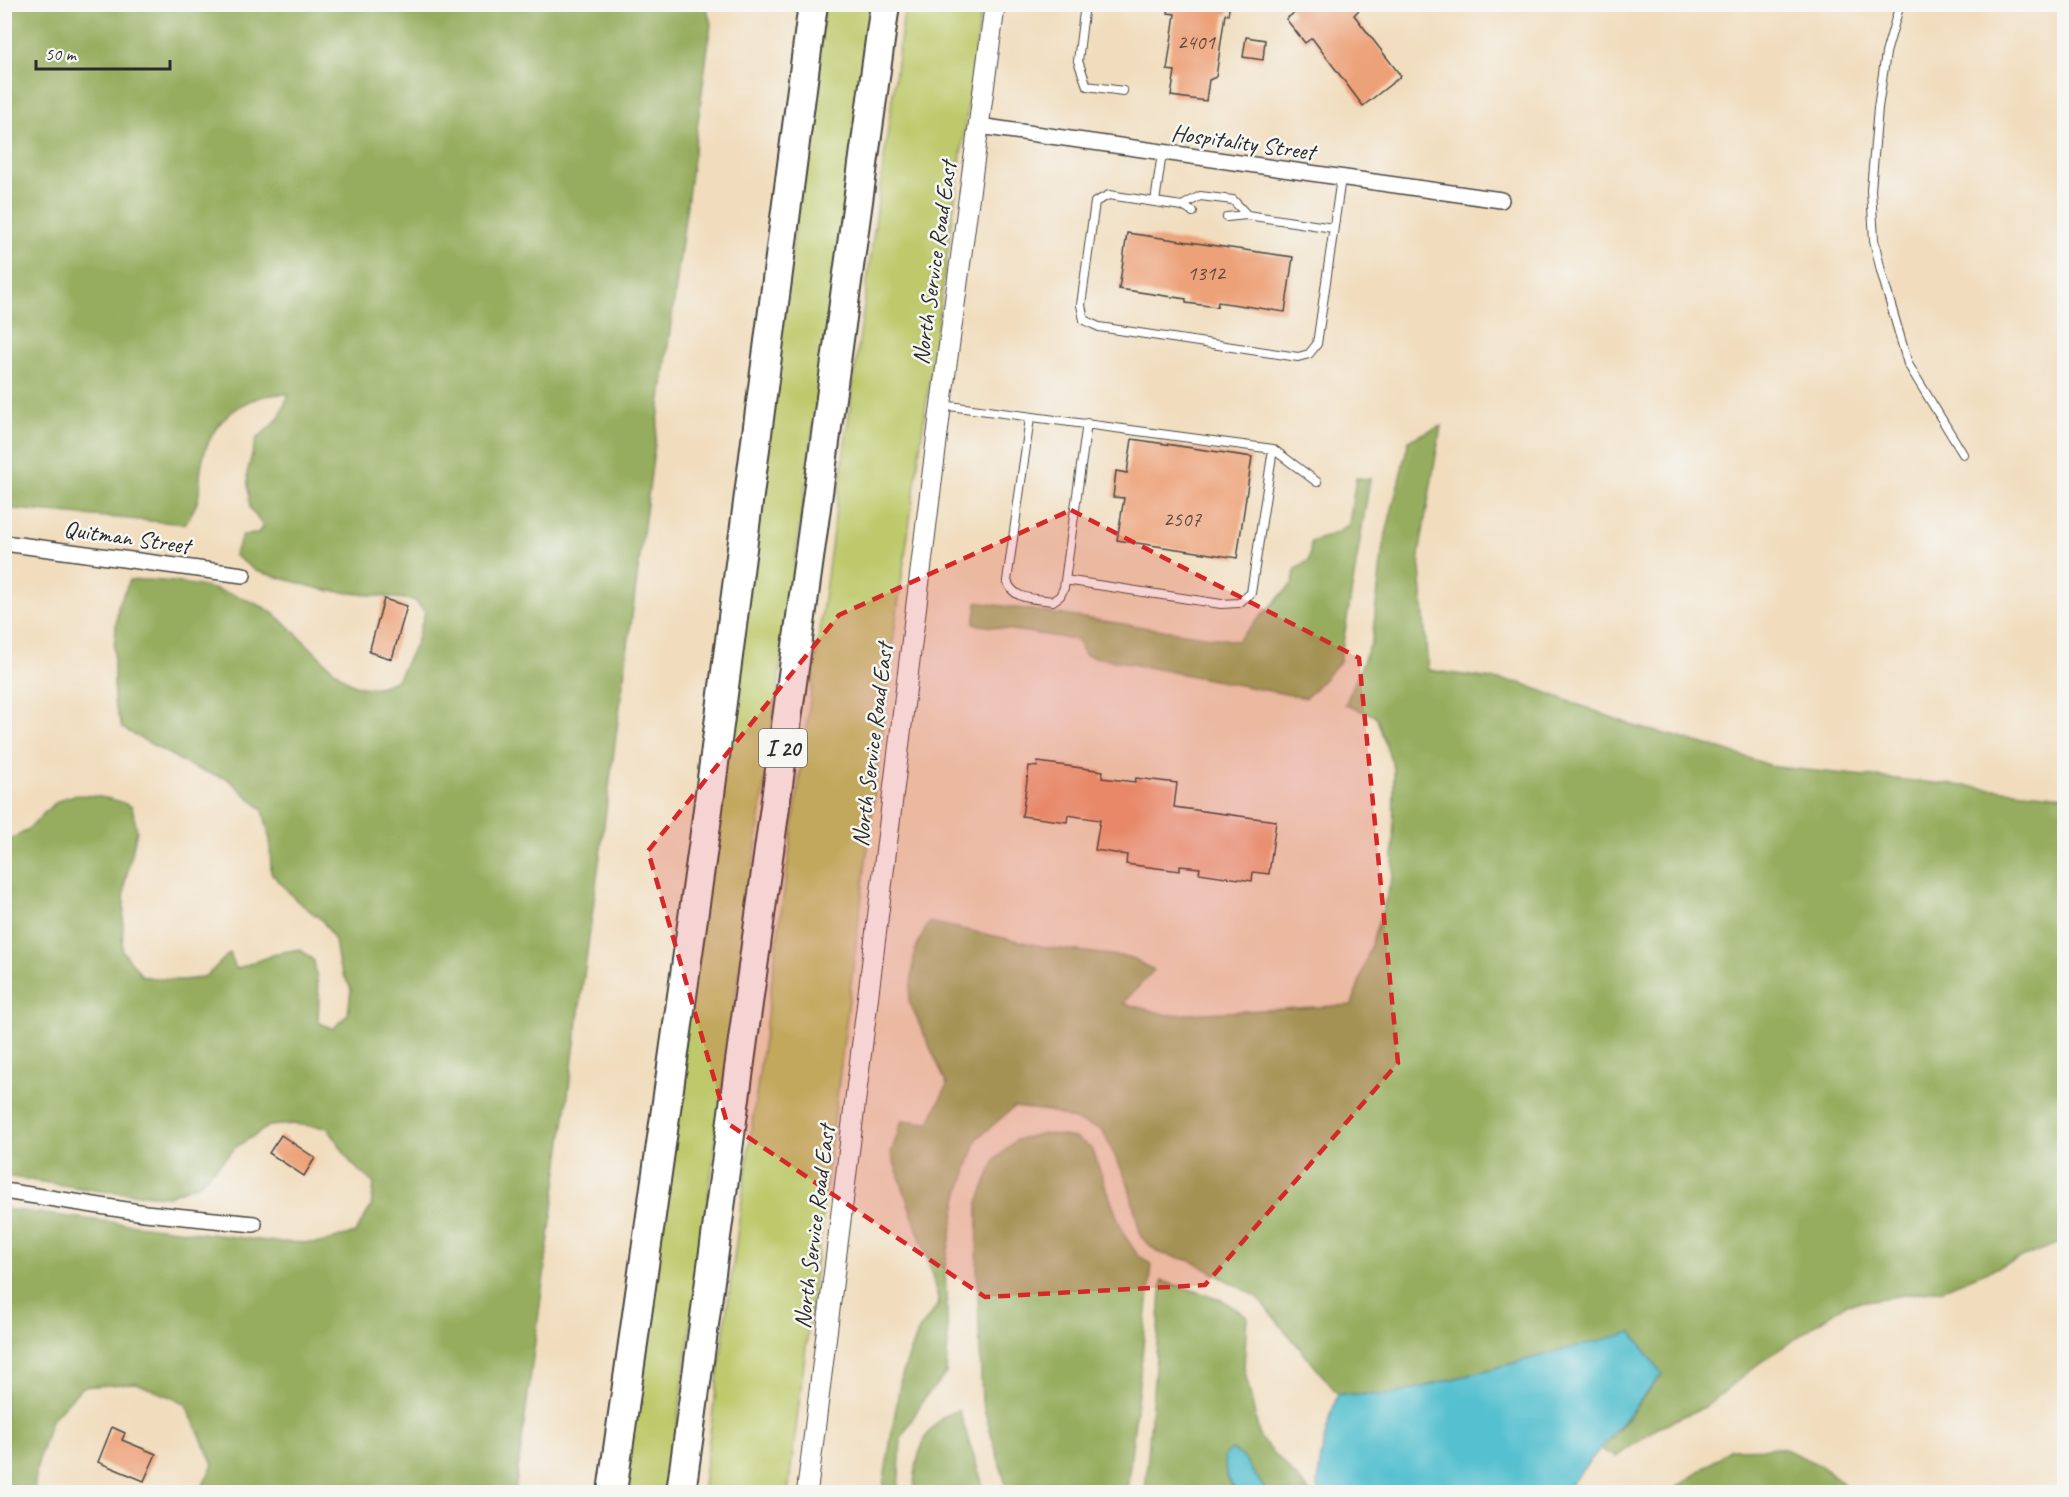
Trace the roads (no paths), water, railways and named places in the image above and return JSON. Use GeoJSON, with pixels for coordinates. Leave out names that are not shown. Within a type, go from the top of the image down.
{"type":"FeatureCollection","features":[{"type":"Feature","properties":{"kind":"highway"},"geometry":{"type":"LineString","coordinates":[[612,1492],[704,840],[813,4]]}},
{"type":"Feature","properties":{"kind":"highway","name":"I 20"},"geometry":{"type":"LineString","coordinates":[[681,1492],[885,4]]}},
{"type":"Feature","properties":{"kind":"street","name":"North Service Road East"},"geometry":{"type":"LineString","coordinates":[[807,1492],[941,405],[996,4]]}},
{"type":"Feature","properties":{"kind":"street","name":"Hospitality Street"},"geometry":{"type":"LineString","coordinates":[[979,126],[1502,200]]}},
{"type":"Feature","properties":{"kind":"street","name":"Quitman Street"},"geometry":{"type":"LineString","coordinates":[[4,543],[243,575]]}},
{"type":"Feature","properties":{"kind":"street"},"geometry":{"type":"LineString","coordinates":[[4,1191],[145,1214],[254,1224]]}},
{"type":"Feature","properties":{"kind":"lane"},"geometry":{"type":"LineString","coordinates":[[1086,4],[1078,61],[1087,86],[1123,91]]}},
{"type":"Feature","properties":{"kind":"lane"},"geometry":{"type":"LineString","coordinates":[[1900,4],[1886,53],[1878,108],[1871,190],[1874,240],[1908,364],[1963,454]]}},
{"type":"Feature","properties":{"kind":"lane"},"geometry":{"type":"LineString","coordinates":[[1155,202],[1162,153]]}},
{"type":"Feature","properties":{"kind":"lane"},"geometry":{"type":"LineString","coordinates":[[1193,212],[1182,206],[1109,195],[1095,202],[1081,305],[1084,320],[1099,327],[1298,357],[1309,354],[1317,344],[1341,178]]}},
{"type":"Feature","properties":{"kind":"lane"},"geometry":{"type":"LineString","coordinates":[[1182,206],[1200,196],[1233,200],[1247,215]]}},
{"type":"Feature","properties":{"kind":"lane"},"geometry":{"type":"LineString","coordinates":[[1227,217],[1247,215],[1333,228]]}},
{"type":"Feature","properties":{"kind":"lane"},"geometry":{"type":"LineString","coordinates":[[941,405],[1272,448],[1317,482]]}},
{"type":"Feature","properties":{"kind":"lane"},"geometry":{"type":"LineString","coordinates":[[1030,418],[1007,581],[1010,590],[1017,596],[1053,601],[1060,596],[1065,580],[1087,423]]}},
{"type":"Feature","properties":{"kind":"lane"},"geometry":{"type":"LineString","coordinates":[[1065,580],[1221,604],[1239,603],[1251,593],[1272,448]]}},
{"type":"Feature","properties":{"kind":"water"},"geometry":{"type":"Polygon","coordinates":[[[1632,1332],[1662,1374],[1564,1492],[1318,1492],[1324,1442],[1338,1394],[1392,1395],[1632,1332]]]}},
{"type":"Feature","properties":{"kind":"water"},"geometry":{"type":"Polygon","coordinates":[[[1232,1450],[1242,1456],[1267,1492],[1236,1492],[1226,1475],[1224,1456],[1232,1450]]]}}]}
